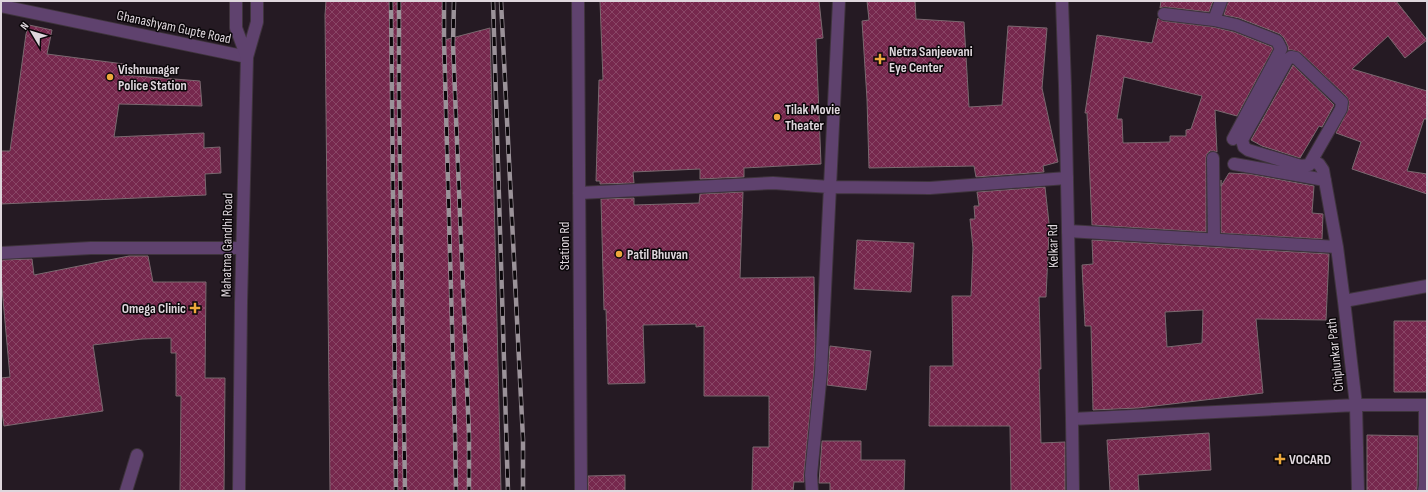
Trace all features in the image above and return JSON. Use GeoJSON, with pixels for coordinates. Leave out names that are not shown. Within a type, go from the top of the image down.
{"type":"FeatureCollection","features":[{"type":"Feature","properties":{"kind":"street","name":"Mahatma Gandhi Road"},"geometry":{"type":"LineString","coordinates":[[236,1],[236,28],[247,57],[242,248],[239,491]]}},
{"type":"Feature","properties":{"kind":"street"},"geometry":{"type":"LineString","coordinates":[[247,57],[257,22],[257,1]]}},
{"type":"Feature","properties":{"kind":"street","name":"Station Rd"},"geometry":{"type":"LineString","coordinates":[[578,1],[581,491]]}},
{"type":"Feature","properties":{"kind":"street"},"geometry":{"type":"LineString","coordinates":[[812,491],[811,475],[821,372],[839,1]]}},
{"type":"Feature","properties":{"kind":"street","name":"Kelkar Rd"},"geometry":{"type":"LineString","coordinates":[[1062,1],[1072,419],[1072,491]]}},
{"type":"Feature","properties":{"kind":"street"},"geometry":{"type":"LineString","coordinates":[[1214,20],[1221,1]]}},
{"type":"Feature","properties":{"kind":"street","name":"Ghanashyam Gupte Road"},"geometry":{"type":"LineString","coordinates":[[1,6],[247,57]]}},
{"type":"Feature","properties":{"kind":"street"},"geometry":{"type":"LineString","coordinates":[[1164,14],[1214,20],[1236,26],[1277,41],[1281,50],[1233,139]]}},
{"type":"Feature","properties":{"kind":"street"},"geometry":{"type":"LineString","coordinates":[[1291,57],[1296,58],[1342,102],[1341,109],[1312,161],[1309,165],[1301,166],[1248,150],[1244,147],[1242,140],[1287,60],[1291,57]]}},
{"type":"Feature","properties":{"kind":"street"},"geometry":{"type":"LineString","coordinates":[[1212,158],[1214,239]]}},
{"type":"Feature","properties":{"kind":"street"},"geometry":{"type":"LineString","coordinates":[[1312,161],[1320,164],[1323,170],[1338,247],[1344,300]]}},
{"type":"Feature","properties":{"kind":"street"},"geometry":{"type":"LineString","coordinates":[[1234,164],[1325,180]]}},
{"type":"Feature","properties":{"kind":"street"},"geometry":{"type":"LineString","coordinates":[[579,193],[773,183],[830,187],[930,188],[1067,178]]}},
{"type":"Feature","properties":{"kind":"street"},"geometry":{"type":"LineString","coordinates":[[1068,231],[1338,247]]}},
{"type":"Feature","properties":{"kind":"street"},"geometry":{"type":"LineString","coordinates":[[1,253],[91,248],[242,248]]}},
{"type":"Feature","properties":{"kind":"street","name":"Chiplunkar Path"},"geometry":{"type":"LineString","coordinates":[[1358,491],[1356,405],[1344,300],[1427,286]]}},
{"type":"Feature","properties":{"kind":"street"},"geometry":{"type":"LineString","coordinates":[[1072,419],[1356,405],[1426,405],[1424,491]]}},
{"type":"Feature","properties":{"kind":"street"},"geometry":{"type":"LineString","coordinates":[[126,491],[137,455]]}},
{"type":"Feature","properties":{"kind":"building"},"geometry":{"type":"Polygon","coordinates":[[[326,1],[443,1],[444,40],[490,28],[501,491],[330,491],[326,1]]]}},
{"type":"Feature","properties":{"kind":"building"},"geometry":{"type":"Polygon","coordinates":[[[600,1],[819,1],[823,38],[816,39],[821,164],[744,168],[744,177],[700,179],[700,169],[633,172],[634,183],[600,184],[600,181],[596,181],[599,80],[603,80],[600,1]]]}},
{"type":"Feature","properties":{"kind":"building"},"geometry":{"type":"Polygon","coordinates":[[[867,1],[915,1],[916,19],[964,22],[969,107],[1002,105],[1008,26],[1047,28],[1042,88],[1058,162],[1043,166],[1044,172],[976,177],[974,166],[869,168],[867,99],[862,21],[869,20],[867,1]]]}},
{"type":"Feature","properties":{"kind":"building"},"geometry":{"type":"Polygon","coordinates":[[[1161,1],[1213,1],[1209,12],[1165,7],[1160,8],[1161,1]]]}},
{"type":"Feature","properties":{"kind":"building"},"geometry":{"type":"Polygon","coordinates":[[[1228,1],[1396,1],[1427,40],[1405,58],[1388,36],[1352,69],[1427,91],[1427,119],[1424,119],[1407,171],[1427,174],[1427,194],[1352,169],[1361,142],[1336,133],[1348,110],[1349,103],[1347,97],[1301,53],[1288,50],[1288,46],[1284,38],[1280,34],[1239,18],[1224,15],[1228,1]]]}},
{"type":"Feature","properties":{"kind":"building"},"geometry":{"type":"Polygon","coordinates":[[[1158,18],[1163,21],[1213,27],[1234,32],[1272,47],[1273,49],[1237,116],[1215,110],[1217,152],[1210,151],[1206,158],[1206,232],[1092,225],[1087,113],[1085,113],[1097,35],[1152,43],[1158,18]],[[1124,77],[1117,119],[1122,119],[1123,143],[1170,142],[1170,136],[1186,136],[1186,130],[1191,129],[1202,96],[1124,77]]]}},
{"type":"Feature","properties":{"kind":"building"},"geometry":{"type":"Polygon","coordinates":[[[29,25],[52,30],[47,54],[124,64],[123,75],[200,81],[202,106],[119,104],[114,137],[204,133],[204,148],[220,147],[221,173],[205,174],[206,195],[1,204],[1,151],[10,151],[26,34],[29,25]]]}},
{"type":"Feature","properties":{"kind":"building"},"geometry":{"type":"Polygon","coordinates":[[[1293,65],[1334,105],[1322,127],[1319,126],[1300,158],[1262,146],[1251,140],[1293,65]]]}},
{"type":"Feature","properties":{"kind":"building"},"geometry":{"type":"Polygon","coordinates":[[[1229,173],[1249,174],[1314,186],[1312,213],[1323,214],[1322,239],[1221,233],[1221,186],[1229,173]]]}},
{"type":"Feature","properties":{"kind":"building"},"geometry":{"type":"Polygon","coordinates":[[[1045,187],[1050,232],[1046,297],[1039,297],[1041,443],[1065,442],[1065,491],[1011,491],[1010,426],[929,426],[930,366],[953,366],[952,296],[971,296],[973,248],[970,219],[975,219],[974,206],[979,206],[977,192],[1045,187]]]}},
{"type":"Feature","properties":{"kind":"building"},"geometry":{"type":"Polygon","coordinates":[[[743,192],[740,278],[814,277],[814,371],[804,482],[794,482],[793,491],[752,491],[753,447],[769,447],[769,396],[704,396],[704,326],[696,327],[696,324],[643,325],[645,383],[608,384],[601,199],[634,198],[634,205],[699,203],[700,194],[743,192]]]}},
{"type":"Feature","properties":{"kind":"building"},"geometry":{"type":"Polygon","coordinates":[[[857,240],[914,243],[911,292],[854,289],[857,240]]]}},
{"type":"Feature","properties":{"kind":"building"},"geometry":{"type":"Polygon","coordinates":[[[1092,240],[1329,254],[1326,320],[1256,319],[1263,393],[1138,408],[1093,410],[1091,326],[1085,326],[1082,265],[1093,264],[1092,240]],[[1203,310],[1165,312],[1167,347],[1202,343],[1203,310]]]}},
{"type":"Feature","properties":{"kind":"building"},"geometry":{"type":"Polygon","coordinates":[[[129,256],[148,256],[153,282],[206,282],[205,378],[225,378],[224,491],[180,491],[181,396],[176,396],[176,353],[171,353],[171,338],[142,339],[93,345],[103,411],[4,426],[1,405],[1,378],[10,377],[1,277],[1,260],[32,259],[34,275],[129,256]]]}},
{"type":"Feature","properties":{"kind":"building"},"geometry":{"type":"Polygon","coordinates":[[[1394,321],[1427,321],[1427,392],[1394,392],[1394,321]]]}},
{"type":"Feature","properties":{"kind":"building"},"geometry":{"type":"Polygon","coordinates":[[[830,346],[871,351],[866,390],[827,385],[830,346]]]}},
{"type":"Feature","properties":{"kind":"building"},"geometry":{"type":"Polygon","coordinates":[[[1209,433],[1211,470],[1138,475],[1139,491],[1110,491],[1107,440],[1209,433]]]}},
{"type":"Feature","properties":{"kind":"building"},"geometry":{"type":"Polygon","coordinates":[[[1367,435],[1418,436],[1417,491],[1367,491],[1367,435]]]}},
{"type":"Feature","properties":{"kind":"building"},"geometry":{"type":"Polygon","coordinates":[[[822,441],[861,441],[861,460],[905,460],[904,491],[830,491],[830,483],[819,483],[822,441]]]}},
{"type":"Feature","properties":{"kind":"building"},"geometry":{"type":"Polygon","coordinates":[[[625,475],[625,491],[588,491],[588,476],[625,475]]]}},
{"type":"Feature","properties":{"kind":"railway"},"geometry":{"type":"LineString","coordinates":[[391,1],[396,491]]}},
{"type":"Feature","properties":{"kind":"railway"},"geometry":{"type":"LineString","coordinates":[[399,1],[405,491]]}},
{"type":"Feature","properties":{"kind":"railway"},"geometry":{"type":"LineString","coordinates":[[444,1],[456,491]]}},
{"type":"Feature","properties":{"kind":"railway"},"geometry":{"type":"LineString","coordinates":[[454,1],[453,44],[469,435],[469,491]]}},
{"type":"Feature","properties":{"kind":"railway"},"geometry":{"type":"LineString","coordinates":[[493,1],[508,491]]}},
{"type":"Feature","properties":{"kind":"railway"},"geometry":{"type":"LineString","coordinates":[[501,1],[523,439],[523,491]]}},
{"type":"Feature","properties":{"kind":"place","name":"Netra Sanjeevani Eye Center"},"geometry":{"type":"Point","coordinates":[880,59]}},
{"type":"Feature","properties":{"kind":"place","name":"Vishnunagar Police Station"},"geometry":{"type":"Point","coordinates":[110,77]}},
{"type":"Feature","properties":{"kind":"place","name":"Tilak Movie Theater"},"geometry":{"type":"Point","coordinates":[777,117]}},
{"type":"Feature","properties":{"kind":"place","name":"Patil Bhuvan"},"geometry":{"type":"Point","coordinates":[619,254]}},
{"type":"Feature","properties":{"kind":"place","name":"Omega Clinic"},"geometry":{"type":"Point","coordinates":[195,308]}},
{"type":"Feature","properties":{"kind":"place","name":"VOCARD"},"geometry":{"type":"Point","coordinates":[1280,459]}}]}
